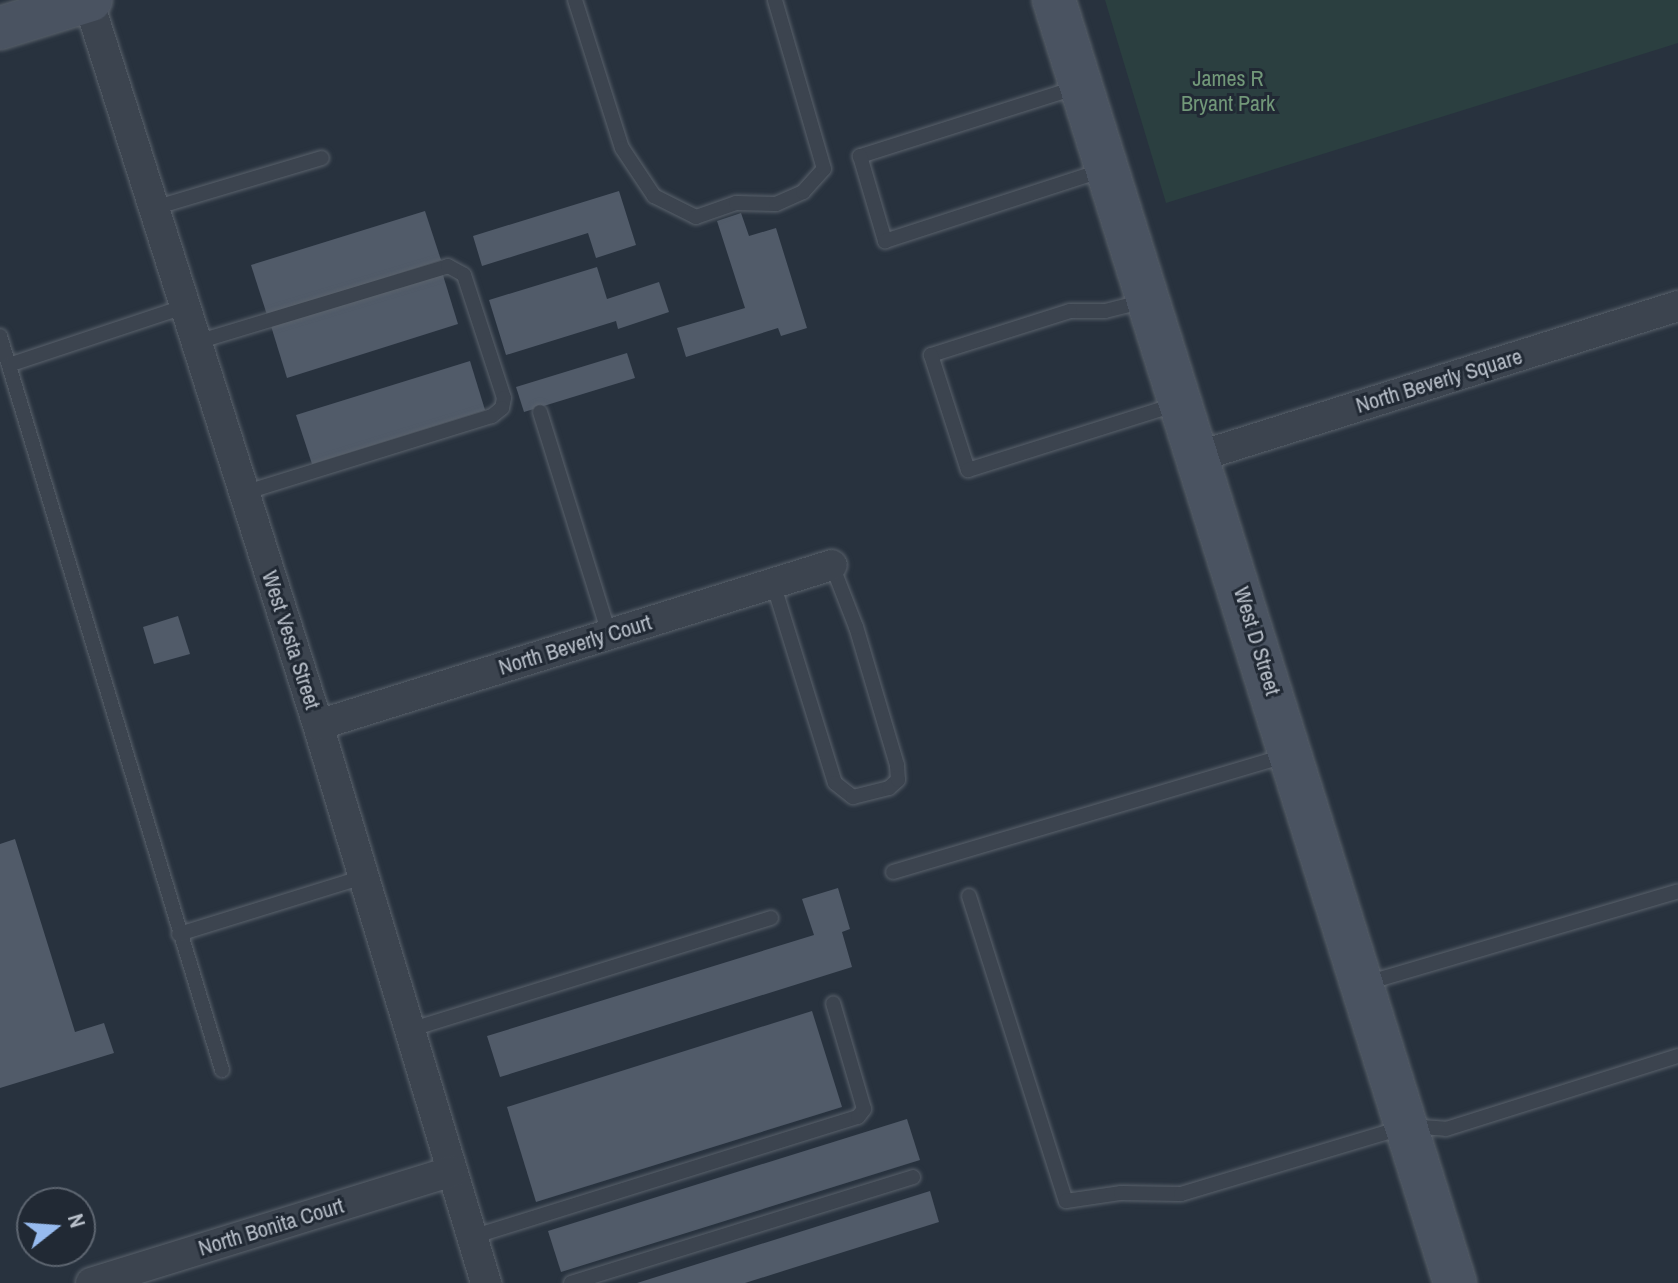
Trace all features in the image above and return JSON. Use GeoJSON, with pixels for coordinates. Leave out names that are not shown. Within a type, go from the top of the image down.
{"type":"FeatureCollection","features":[{"type":"Feature","properties":{"kind":"main road"},"geometry":{"type":"LineString","coordinates":[[0,28],[89,0]]}},
{"type":"Feature","properties":{"kind":"main road","name":"West D Street"},"geometry":{"type":"LineString","coordinates":[[1054,0],[1200,456],[1455,1283]]}},
{"type":"Feature","properties":{"kind":"street","name":"West Vesta Street"},"geometry":{"type":"LineString","coordinates":[[89,0],[318,725],[486,1283]]}},
{"type":"Feature","properties":{"kind":"street","name":"North Beverly Square"},"geometry":{"type":"LineString","coordinates":[[1200,456],[1678,306]]}},
{"type":"Feature","properties":{"kind":"street","name":"North Beverly Court"},"geometry":{"type":"LineString","coordinates":[[318,725],[832,565]]}},
{"type":"Feature","properties":{"kind":"street","name":"North Bonita Court"},"geometry":{"type":"LineString","coordinates":[[91,1283],[452,1171]]}},
{"type":"Feature","properties":{"kind":"lane"},"geometry":{"type":"LineString","coordinates":[[575,0],[622,148],[654,196],[696,217],[736,203],[776,204],[803,192],[824,169],[775,0]]}},
{"type":"Feature","properties":{"kind":"lane"},"geometry":{"type":"LineString","coordinates":[[1081,86],[860,156],[885,241],[1108,169]]}},
{"type":"Feature","properties":{"kind":"lane"},"geometry":{"type":"LineString","coordinates":[[154,208],[322,158]]}},
{"type":"Feature","properties":{"kind":"lane"},"geometry":{"type":"LineString","coordinates":[[197,342],[448,266],[464,275],[504,398],[502,408],[492,416],[244,493]]}},
{"type":"Feature","properties":{"kind":"lane"},"geometry":{"type":"LineString","coordinates":[[1150,300],[1105,311],[1070,311],[931,355],[968,470],[1182,402]]}},
{"type":"Feature","properties":{"kind":"lane"},"geometry":{"type":"LineString","coordinates":[[9,365],[186,306]]}},
{"type":"Feature","properties":{"kind":"lane"},"geometry":{"type":"LineString","coordinates":[[0,336],[222,1070]]}},
{"type":"Feature","properties":{"kind":"lane"},"geometry":{"type":"LineString","coordinates":[[540,412],[609,634]]}},
{"type":"Feature","properties":{"kind":"lane"},"geometry":{"type":"LineString","coordinates":[[773,583],[835,783],[853,797],[889,788],[900,774],[856,627],[832,565]]}},
{"type":"Feature","properties":{"kind":"lane"},"geometry":{"type":"LineString","coordinates":[[893,872],[1292,753]]}},
{"type":"Feature","properties":{"kind":"lane"},"geometry":{"type":"LineString","coordinates":[[179,934],[363,877]]}},
{"type":"Feature","properties":{"kind":"lane"},"geometry":{"type":"LineString","coordinates":[[1363,984],[1678,891]]}},
{"type":"Feature","properties":{"kind":"lane"},"geometry":{"type":"LineString","coordinates":[[969,896],[1066,1201],[1121,1193],[1181,1194],[1407,1126],[1446,1129],[1678,1056]]}},
{"type":"Feature","properties":{"kind":"lane"},"geometry":{"type":"LineString","coordinates":[[409,1030],[771,918]]}},
{"type":"Feature","properties":{"kind":"lane"},"geometry":{"type":"LineString","coordinates":[[472,1237],[858,1117],[864,1109],[833,1003]]}},
{"type":"Feature","properties":{"kind":"lane"},"geometry":{"type":"LineString","coordinates":[[571,1283],[913,1177]]}},
{"type":"Feature","properties":{"kind":"green space","name":"James R Bryant Park"},"geometry":{"type":"Polygon","coordinates":[[[1105,0],[1678,0],[1678,43],[1166,203],[1105,0]]]}},
{"type":"Feature","properties":{"kind":"building"},"geometry":{"type":"Polygon","coordinates":[[[619,191],[636,245],[596,258],[588,233],[482,266],[473,236],[619,191]]]}},
{"type":"Feature","properties":{"kind":"building"},"geometry":{"type":"Polygon","coordinates":[[[425,211],[441,260],[267,315],[251,265],[425,211]]]}},
{"type":"Feature","properties":{"kind":"building"},"geometry":{"type":"Polygon","coordinates":[[[741,213],[749,236],[776,228],[807,328],[781,336],[778,328],[686,357],[677,328],[745,308],[717,221],[741,213]]]}},
{"type":"Feature","properties":{"kind":"building"},"geometry":{"type":"Polygon","coordinates":[[[597,267],[607,299],[659,282],[669,312],[618,329],[616,321],[506,355],[489,300],[597,267]]]}},
{"type":"Feature","properties":{"kind":"building"},"geometry":{"type":"Polygon","coordinates":[[[442,272],[458,324],[287,378],[271,326],[442,272]]]}},
{"type":"Feature","properties":{"kind":"building"},"geometry":{"type":"Polygon","coordinates":[[[627,353],[635,378],[524,412],[516,387],[627,353]]]}},
{"type":"Feature","properties":{"kind":"building"},"geometry":{"type":"Polygon","coordinates":[[[470,361],[485,410],[312,464],[296,415],[470,361]]]}},
{"type":"Feature","properties":{"kind":"building"},"geometry":{"type":"Polygon","coordinates":[[[178,616],[190,654],[154,664],[143,627],[178,616]]]}},
{"type":"Feature","properties":{"kind":"building"},"geometry":{"type":"Polygon","coordinates":[[[15,839],[75,1032],[104,1023],[114,1053],[0,1088],[0,844],[15,839]]]}},
{"type":"Feature","properties":{"kind":"building"},"geometry":{"type":"Polygon","coordinates":[[[838,888],[850,929],[842,932],[852,967],[500,1077],[487,1036],[814,935],[802,899],[838,888]]]}},
{"type":"Feature","properties":{"kind":"building"},"geometry":{"type":"Polygon","coordinates":[[[812,1011],[842,1107],[536,1202],[507,1107],[812,1011]]]}},
{"type":"Feature","properties":{"kind":"building"},"geometry":{"type":"Polygon","coordinates":[[[907,1119],[920,1160],[561,1272],[548,1231],[907,1119]]]}},
{"type":"Feature","properties":{"kind":"building"},"geometry":{"type":"Polygon","coordinates":[[[930,1191],[939,1222],[745,1283],[637,1283],[930,1191]]]}}]}
